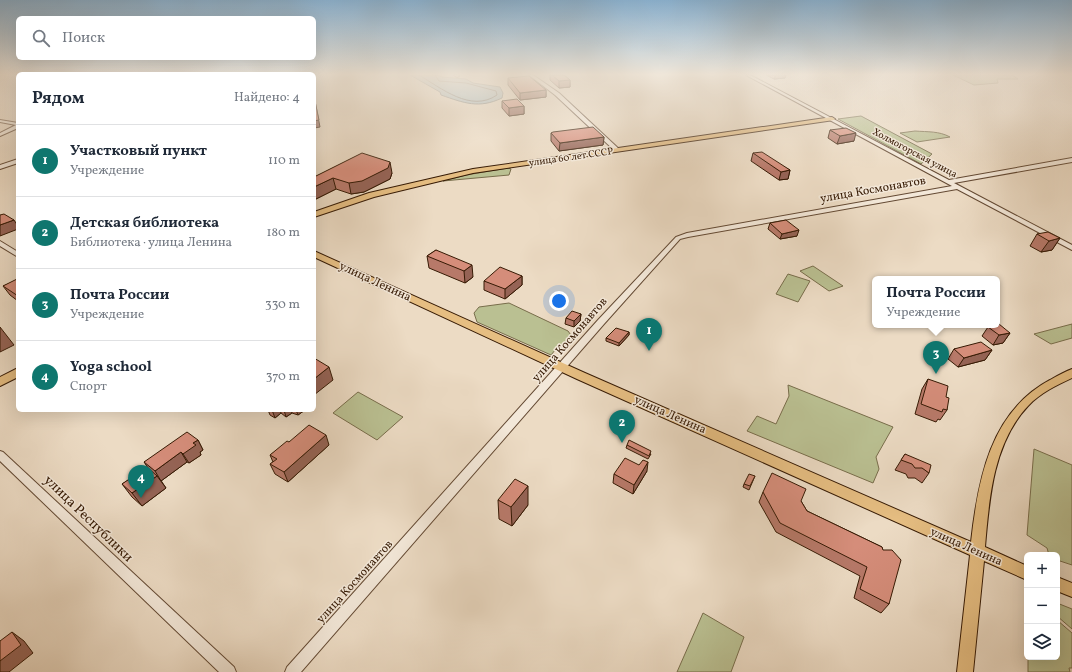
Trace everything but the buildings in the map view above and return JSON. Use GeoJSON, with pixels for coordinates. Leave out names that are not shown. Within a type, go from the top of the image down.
{"type":"FeatureCollection","features":[{"type":"Feature","properties":{"kind":"main road","name":"улица 60 лет СССР"},"geometry":{"type":"LineString","coordinates":[[316,213],[372,195],[447,177],[617,150],[832,119]]}},
{"type":"Feature","properties":{"kind":"main road","name":"улица Ленина"},"geometry":{"type":"LineString","coordinates":[[316,255],[562,367],[1024,572]]}},
{"type":"Feature","properties":{"kind":"main road"},"geometry":{"type":"LineString","coordinates":[[0,382],[16,373]]}},
{"type":"Feature","properties":{"kind":"main road"},"geometry":{"type":"LineString","coordinates":[[965,672],[977,552],[988,477],[1009,423],[1021,407],[1034,395],[1072,373]]}},
{"type":"Feature","properties":{"kind":"main road"},"geometry":{"type":"LineString","coordinates":[[1060,585],[1072,590]]}},
{"type":"Feature","properties":{"kind":"street"},"geometry":{"type":"LineString","coordinates":[[570,106],[617,150]]}},
{"type":"Feature","properties":{"kind":"street","name":"Холмогорская улица"},"geometry":{"type":"LineString","coordinates":[[808,106],[1072,248]]}},
{"type":"Feature","properties":{"kind":"street"},"geometry":{"type":"LineString","coordinates":[[0,121],[16,125]]}},
{"type":"Feature","properties":{"kind":"street"},"geometry":{"type":"LineString","coordinates":[[0,135],[16,126]]}},
{"type":"Feature","properties":{"kind":"street"},"geometry":{"type":"LineString","coordinates":[[949,182],[1072,160]]}},
{"type":"Feature","properties":{"kind":"street"},"geometry":{"type":"LineString","coordinates":[[0,167],[16,162]]}},
{"type":"Feature","properties":{"kind":"street","name":"улица Космонавтов"},"geometry":{"type":"LineString","coordinates":[[292,672],[630,290],[680,237],[958,187]]}},
{"type":"Feature","properties":{"kind":"street"},"geometry":{"type":"LineString","coordinates":[[0,243],[16,254]]}},
{"type":"Feature","properties":{"kind":"street","name":"улица Республики"},"geometry":{"type":"LineString","coordinates":[[0,455],[229,672]]}},
{"type":"Feature","properties":{"kind":"green space"},"geometry":{"type":"Polygon","coordinates":[[[861,116],[932,154],[921,164],[838,119],[861,116]]]}},
{"type":"Feature","properties":{"kind":"green space"},"geometry":{"type":"Polygon","coordinates":[[[915,131],[938,133],[950,137],[917,142],[900,133],[915,131]]]}},
{"type":"Feature","properties":{"kind":"green space"},"geometry":{"type":"Polygon","coordinates":[[[508,168],[511,169],[509,175],[443,181],[466,175],[508,168]]]}},
{"type":"Feature","properties":{"kind":"green space"},"geometry":{"type":"Polygon","coordinates":[[[813,266],[843,286],[829,291],[800,271],[813,266]]]}},
{"type":"Feature","properties":{"kind":"green space"},"geometry":{"type":"Polygon","coordinates":[[[788,274],[810,281],[798,302],[776,294],[788,274]]]}},
{"type":"Feature","properties":{"kind":"green space"},"geometry":{"type":"Polygon","coordinates":[[[509,303],[568,331],[573,338],[561,350],[556,349],[551,355],[477,322],[474,313],[479,307],[509,303]]]}},
{"type":"Feature","properties":{"kind":"green space"},"geometry":{"type":"Polygon","coordinates":[[[1072,324],[1072,338],[1051,344],[1034,334],[1072,324]]]}},
{"type":"Feature","properties":{"kind":"green space"},"geometry":{"type":"Polygon","coordinates":[[[788,385],[893,427],[876,457],[879,469],[873,483],[747,431],[757,416],[776,424],[789,396],[788,385]]]}},
{"type":"Feature","properties":{"kind":"green space"},"geometry":{"type":"Polygon","coordinates":[[[358,392],[403,417],[377,440],[333,413],[358,392]]]}},
{"type":"Feature","properties":{"kind":"green space"},"geometry":{"type":"Polygon","coordinates":[[[1034,449],[1072,465],[1072,565],[1060,561],[1060,552],[1048,552],[1047,548],[1027,535],[1034,449]]]}},
{"type":"Feature","properties":{"kind":"green space"},"geometry":{"type":"Polygon","coordinates":[[[1060,604],[1072,609],[1072,629],[1060,619],[1060,604]]]}},
{"type":"Feature","properties":{"kind":"green space"},"geometry":{"type":"Polygon","coordinates":[[[703,613],[744,637],[731,672],[677,672],[703,613]]]}},
{"type":"Feature","properties":{"kind":"green space"},"geometry":{"type":"Polygon","coordinates":[[[1060,623],[1072,633],[1072,668],[1069,668],[1070,672],[1028,672],[1028,660],[1060,660],[1060,623]]]}},
{"type":"Feature","properties":{"kind":"place","name":"Участковый пункт"},"geometry":{"type":"Point","coordinates":[649,351]}},
{"type":"Feature","properties":{"kind":"place","name":"Почта России"},"geometry":{"type":"Point","coordinates":[936,374]}},
{"type":"Feature","properties":{"kind":"place","name":"Детская библиотека"},"geometry":{"type":"Point","coordinates":[622,443]}},
{"type":"Feature","properties":{"kind":"place","name":"Yoga school"},"geometry":{"type":"Point","coordinates":[141,498]}}]}
